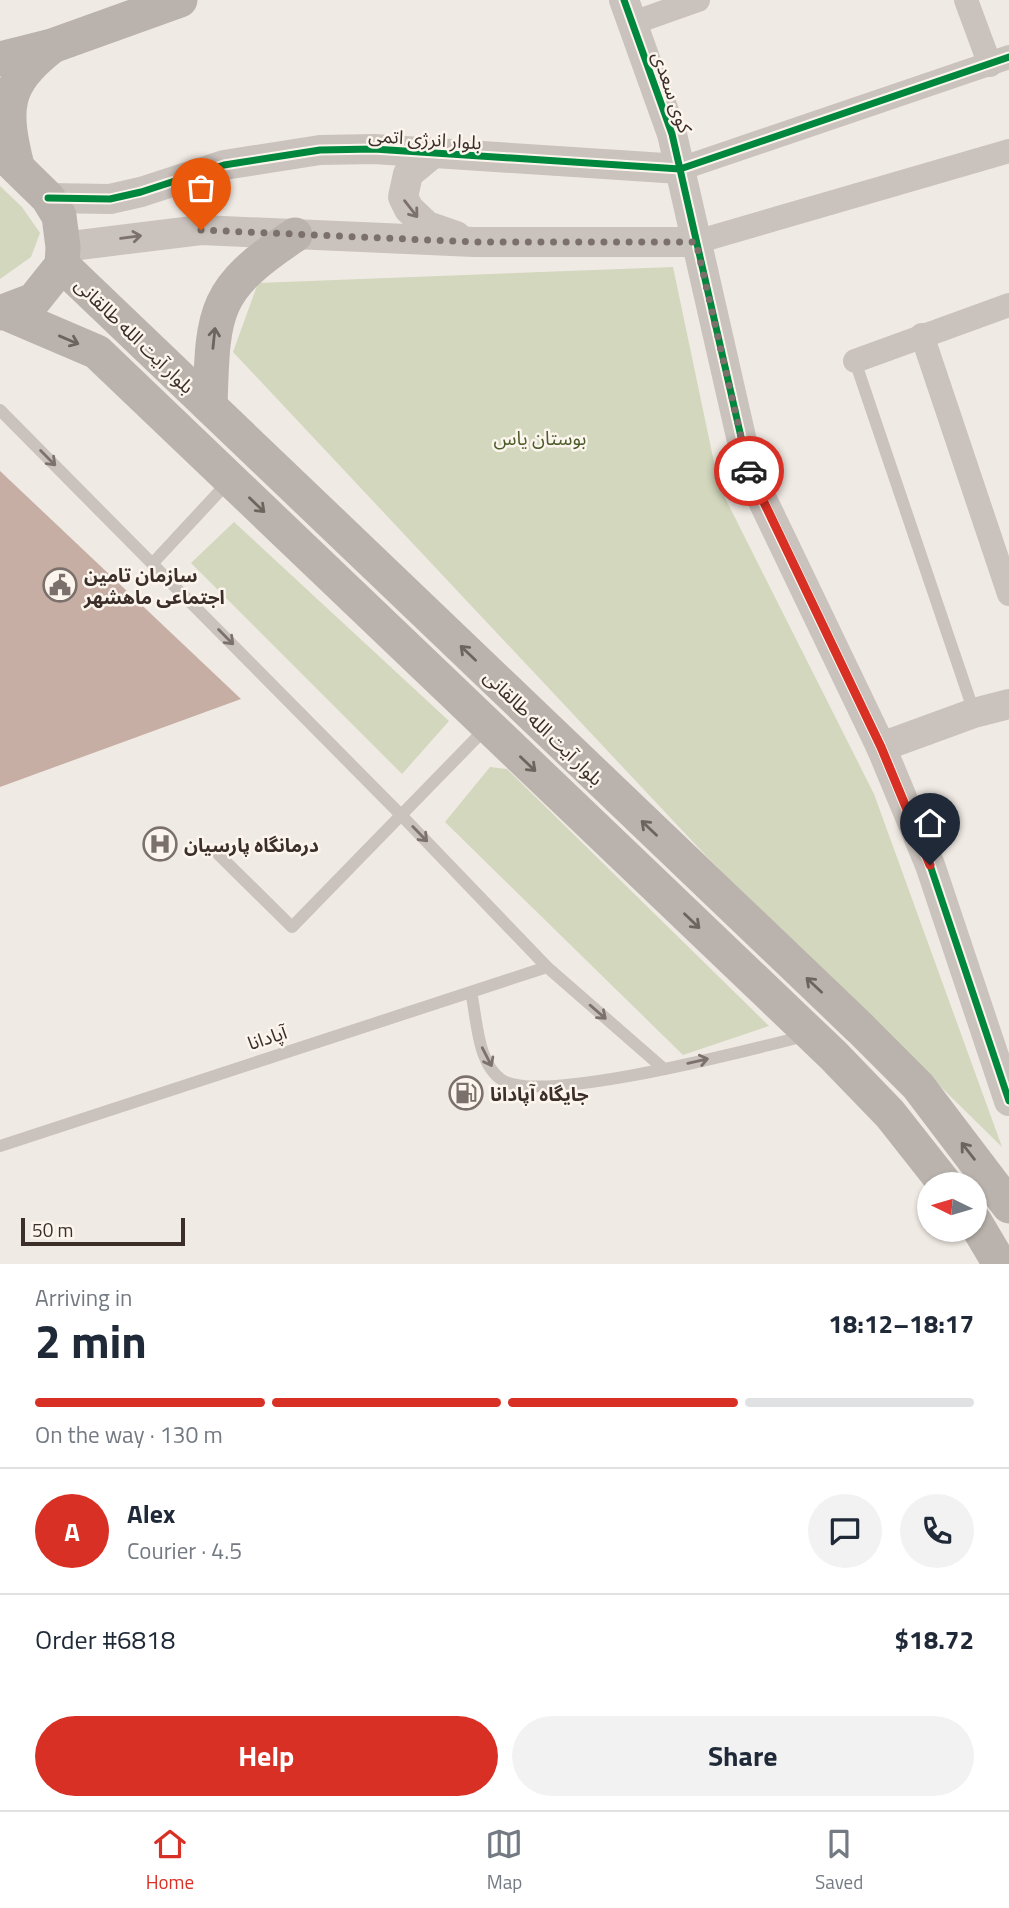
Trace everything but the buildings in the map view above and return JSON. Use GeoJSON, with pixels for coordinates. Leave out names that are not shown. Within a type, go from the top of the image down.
{"type":"FeatureCollection","features":[{"type":"Feature","properties":{"kind":"main road"},"geometry":{"type":"LineString","coordinates":[[0,59],[52,46],[180,0]]}},
{"type":"Feature","properties":{"kind":"main road"},"geometry":{"type":"LineString","coordinates":[[3,313],[34,300],[62,256],[59,216],[48,198],[8,159],[7,125],[12,93],[27,66],[52,46]]}},
{"type":"Feature","properties":{"kind":"main road"},"geometry":{"type":"LineString","coordinates":[[210,406],[215,322],[228,291],[256,261],[295,235]]}},
{"type":"Feature","properties":{"kind":"main road","name":"بلوار آیت الله طالقانی"},"geometry":{"type":"LineString","coordinates":[[62,256],[210,406],[918,1086],[1009,1206]]}},
{"type":"Feature","properties":{"kind":"main road","name":"بلوار آیت الله طالقانی"},"geometry":{"type":"LineString","coordinates":[[3,313],[97,352],[812,1035],[890,1114],[936,1172]]}},
{"type":"Feature","properties":{"kind":"main road"},"geometry":{"type":"LineString","coordinates":[[987,1242],[1000,1264]]}},
{"type":"Feature","properties":{"kind":"street"},"geometry":{"type":"LineString","coordinates":[[629,12],[698,0]]}},
{"type":"Feature","properties":{"kind":"street"},"geometry":{"type":"LineString","coordinates":[[680,169],[1000,61],[966,0]]}},
{"type":"Feature","properties":{"kind":"street","name":"کوی سعدی"},"geometry":{"type":"LineString","coordinates":[[629,12],[672,134],[749,472],[881,747],[930,865],[1009,1101]]}},
{"type":"Feature","properties":{"kind":"street","name":"بلوار انرژی اتمی"},"geometry":{"type":"LineString","coordinates":[[48,198],[110,199],[224,164],[320,150],[374,149],[431,155],[680,169]]}},
{"type":"Feature","properties":{"kind":"street"},"geometry":{"type":"LineString","coordinates":[[62,256],[201,230],[474,242],[696,242],[1009,151]]}},
{"type":"Feature","properties":{"kind":"street"},"geometry":{"type":"LineString","coordinates":[[431,155],[408,174],[403,197],[409,209],[427,226],[474,242]]}},
{"type":"Feature","properties":{"kind":"street"},"geometry":{"type":"LineString","coordinates":[[855,361],[1009,305]]}},
{"type":"Feature","properties":{"kind":"street"},"geometry":{"type":"LineString","coordinates":[[922,335],[1009,594]]}},
{"type":"Feature","properties":{"kind":"street"},"geometry":{"type":"LineString","coordinates":[[881,747],[974,713],[1009,704]]}},
{"type":"Feature","properties":{"kind":"lane"},"geometry":{"type":"LineString","coordinates":[[855,361],[974,713]]}},
{"type":"Feature","properties":{"kind":"lane"},"geometry":{"type":"LineString","coordinates":[[0,410],[401,815],[547,967],[664,1069]]}},
{"type":"Feature","properties":{"kind":"lane"},"geometry":{"type":"LineString","coordinates":[[153,563],[230,480]]}},
{"type":"Feature","properties":{"kind":"lane"},"geometry":{"type":"LineString","coordinates":[[218,854],[292,926],[488,726]]}},
{"type":"Feature","properties":{"kind":"lane","name":"آپادانا"},"geometry":{"type":"LineString","coordinates":[[0,1146],[547,967]]}},
{"type":"Feature","properties":{"kind":"lane"},"geometry":{"type":"LineString","coordinates":[[471,992],[483,1054],[500,1079],[517,1087],[554,1087],[664,1069],[812,1035]]}},
{"type":"Feature","properties":{"kind":"green space"},"geometry":{"type":"Polygon","coordinates":[[[0,186],[22,207],[40,233],[31,257],[0,279],[0,186]]]}},
{"type":"Feature","properties":{"kind":"green space","name":"بوستان یاس"},"geometry":{"type":"Polygon","coordinates":[[[673,267],[719,486],[874,794],[1002,1147],[710,860],[233,352],[258,283],[673,267]]]}},
{"type":"Feature","properties":{"kind":"green space"},"geometry":{"type":"Polygon","coordinates":[[[234,522],[449,721],[402,774],[191,563],[234,522]]]}},
{"type":"Feature","properties":{"kind":"green space"},"geometry":{"type":"Polygon","coordinates":[[[490,767],[507,769],[769,1026],[683,1055],[445,822],[490,767]]]}},
{"type":"Feature","properties":{"kind":"cycle path"},"geometry":{"type":"LineString","coordinates":[[624,0],[672,134],[749,472],[881,747],[930,865],[1009,1101]]}},
{"type":"Feature","properties":{"kind":"cycle path"},"geometry":{"type":"LineString","coordinates":[[48,198],[110,199],[141,192],[224,165],[320,150],[374,149],[680,169],[1009,57]]}},
{"type":"Feature","properties":{"kind":"way so far"},"geometry":{"type":"LineString","coordinates":[[201,230],[474,242],[696,242],[749,471]]}},
{"type":"Feature","properties":{"kind":"place","name":"سازمان تامین اجتماعی ماهشهر"},"geometry":{"type":"Point","coordinates":[60,585]}},
{"type":"Feature","properties":{"kind":"place","name":"درمانگاه پارسیان"},"geometry":{"type":"Point","coordinates":[160,844]}},
{"type":"Feature","properties":{"kind":"place","name":"جایگاه آپادانا"},"geometry":{"type":"Point","coordinates":[466,1093]}},
{"type":"Feature","properties":{"kind":"route"},"geometry":{"type":"LineString","coordinates":[[749,471],[881,747],[930,865]]}}]}
